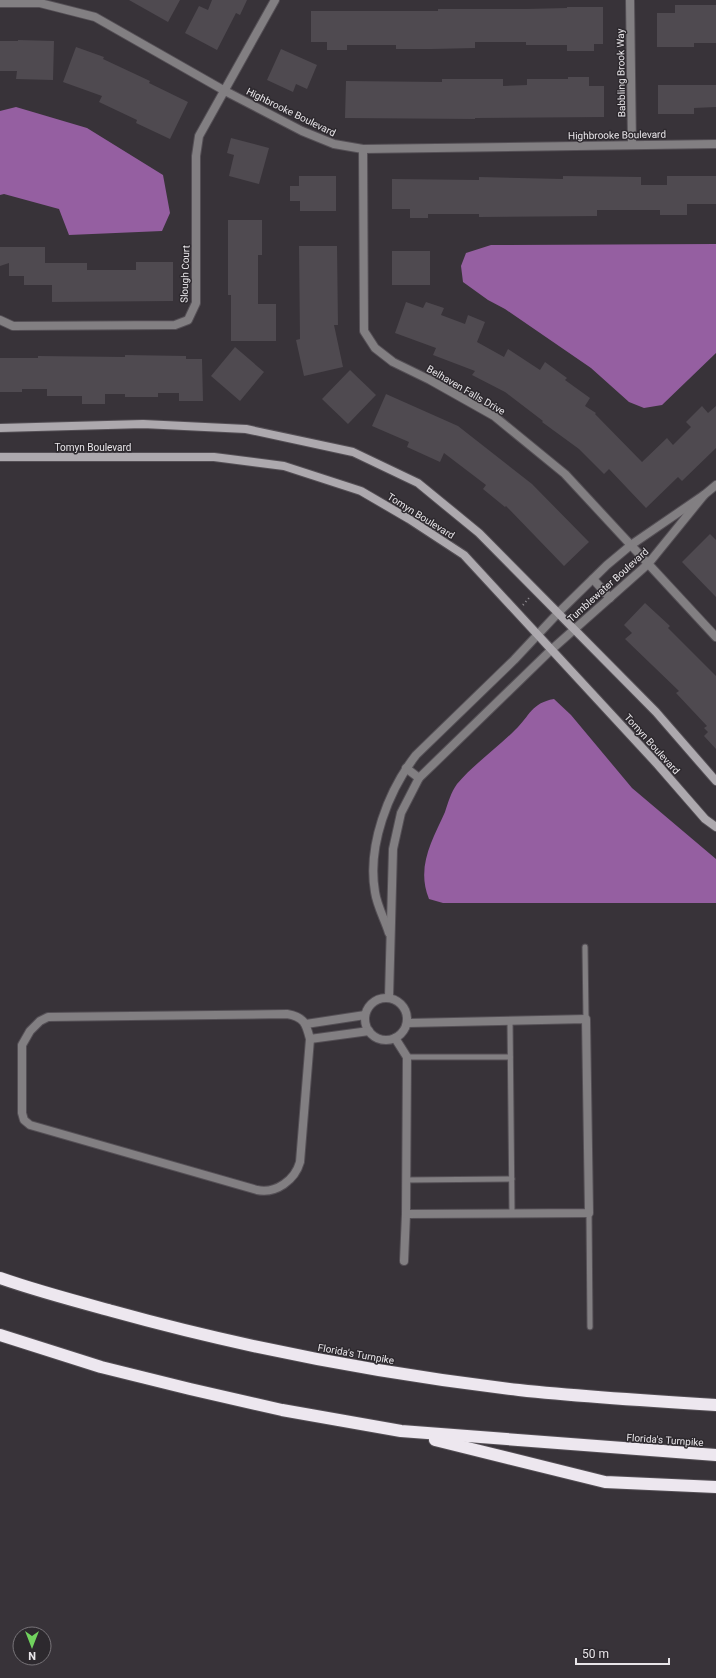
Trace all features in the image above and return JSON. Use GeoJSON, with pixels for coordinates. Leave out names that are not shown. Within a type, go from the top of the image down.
{"type":"FeatureCollection","features":[{"type":"Feature","properties":{"kind":"highway","name":"Florida's Turnpike"},"geometry":{"type":"LineString","coordinates":[[0,1278],[29,1288],[174,1328],[324,1361],[395,1373],[519,1390],[651,1401],[716,1404]]}},
{"type":"Feature","properties":{"kind":"highway","name":"Florida's Turnpike"},"geometry":{"type":"LineString","coordinates":[[0,1335],[101,1367],[190,1389],[282,1410],[401,1431],[716,1455]]}},
{"type":"Feature","properties":{"kind":"highway"},"geometry":{"type":"LineString","coordinates":[[401,1431],[605,1482],[716,1487]]}},
{"type":"Feature","properties":{"kind":"street","name":"Slough Court"},"geometry":{"type":"LineString","coordinates":[[0,320],[13,326],[175,325],[188,320],[196,303],[196,156],[199,136],[275,0]]}},
{"type":"Feature","properties":{"kind":"street","name":"Babbling Brook Way"},"geometry":{"type":"LineString","coordinates":[[630,0],[632,145]]}},
{"type":"Feature","properties":{"kind":"street","name":"Highbrooke Boulevard"},"geometry":{"type":"LineString","coordinates":[[0,3],[40,3],[95,17],[225,91],[302,131],[334,144],[363,149],[716,144]]}},
{"type":"Feature","properties":{"kind":"street","name":"Belhaven Falls Drive"},"geometry":{"type":"LineString","coordinates":[[363,149],[364,331],[375,348],[393,362],[430,380],[494,416],[565,474],[716,637]]}},
{"type":"Feature","properties":{"kind":"street","name":"Tomyn Boulevard"},"geometry":{"type":"LineString","coordinates":[[0,428],[143,424],[246,429],[353,452],[418,483],[479,533],[656,712],[716,780]]}},
{"type":"Feature","properties":{"kind":"street","name":"Tomyn Boulevard"},"geometry":{"type":"LineString","coordinates":[[0,457],[214,457],[284,466],[361,491],[409,519],[464,555],[658,765],[704,819],[716,827]]}},
{"type":"Feature","properties":{"kind":"street","name":"Tumblewater Boulevard"},"geometry":{"type":"LineString","coordinates":[[392,938],[375,894],[373,874],[374,852],[388,805],[406,768],[416,755],[514,660],[593,578],[631,545],[704,495],[716,484]]}},
{"type":"Feature","properties":{"kind":"street","name":"Tumblewater Boulevard"},"geometry":{"type":"LineString","coordinates":[[389,997],[392,938],[393,849],[401,813],[419,778],[574,629],[648,564],[704,495]]}},
{"type":"Feature","properties":{"kind":"street"},"geometry":{"type":"LineString","coordinates":[[593,578],[610,598]]}},
{"type":"Feature","properties":{"kind":"street"},"geometry":{"type":"LineString","coordinates":[[406,768],[419,778]]}},
{"type":"Feature","properties":{"kind":"street"},"geometry":{"type":"LineString","coordinates":[[389,997],[402,1003],[406,1009],[408,1023],[401,1035],[395,1038],[381,1039],[375,1036],[366,1026],[366,1016],[370,1005],[382,998],[389,997]]}},
{"type":"Feature","properties":{"kind":"street"},"geometry":{"type":"LineString","coordinates":[[287,1014],[297,1016],[306,1024],[310,1039],[300,1162],[297,1171],[288,1182],[273,1190],[264,1192],[256,1190],[30,1125],[24,1120],[22,1114],[22,1045],[30,1031],[40,1021],[48,1017],[287,1014]]}},
{"type":"Feature","properties":{"kind":"street"},"geometry":{"type":"LineString","coordinates":[[306,1024],[366,1016]]}},
{"type":"Feature","properties":{"kind":"street"},"geometry":{"type":"LineString","coordinates":[[406,1214],[589,1213],[586,1019],[408,1023]]}},
{"type":"Feature","properties":{"kind":"street"},"geometry":{"type":"LineString","coordinates":[[310,1039],[369,1030]]}},
{"type":"Feature","properties":{"kind":"street"},"geometry":{"type":"LineString","coordinates":[[395,1038],[407,1057],[406,1214],[404,1261]]}},
{"type":"Feature","properties":{"kind":"lane"},"geometry":{"type":"LineString","coordinates":[[585,947],[586,1019]]}},
{"type":"Feature","properties":{"kind":"lane"},"geometry":{"type":"LineString","coordinates":[[510,1021],[512,1214]]}},
{"type":"Feature","properties":{"kind":"lane"},"geometry":{"type":"LineString","coordinates":[[407,1057],[510,1056]]}},
{"type":"Feature","properties":{"kind":"lane"},"geometry":{"type":"LineString","coordinates":[[406,1180],[512,1179]]}},
{"type":"Feature","properties":{"kind":"lane"},"geometry":{"type":"LineString","coordinates":[[589,1213],[590,1327]]}},
{"type":"Feature","properties":{"kind":"shaded area"},"geometry":{"type":"Polygon","coordinates":[[[16,107],[87,128],[163,175],[170,213],[162,231],[69,235],[59,209],[4,194],[0,195],[0,111],[16,107]]]}},
{"type":"Feature","properties":{"kind":"shaded area"},"geometry":{"type":"Polygon","coordinates":[[[716,244],[716,353],[662,405],[644,408],[629,402],[591,368],[463,282],[461,266],[466,253],[491,245],[716,244]]]}},
{"type":"Feature","properties":{"kind":"shaded area"},"geometry":{"type":"Polygon","coordinates":[[[554,699],[571,715],[632,788],[716,859],[716,903],[443,903],[429,899],[425,887],[424,876],[427,854],[455,787],[471,770],[515,730],[536,707],[546,701],[554,699]]]}},
{"type":"Feature","properties":{"kind":"building"},"geometry":{"type":"Polygon","coordinates":[[[129,0],[180,0],[168,22],[129,0]]]}},
{"type":"Feature","properties":{"kind":"building"},"geometry":{"type":"Polygon","coordinates":[[[212,0],[247,0],[240,15],[236,13],[217,50],[185,33],[199,6],[208,10],[212,0]]]}},
{"type":"Feature","properties":{"kind":"building"},"geometry":{"type":"Polygon","coordinates":[[[675,5],[716,5],[716,43],[694,43],[694,47],[657,47],[657,13],[675,13],[675,5]]]}},
{"type":"Feature","properties":{"kind":"building"},"geometry":{"type":"Polygon","coordinates":[[[603,7],[603,44],[594,44],[594,51],[567,51],[567,45],[526,45],[526,42],[475,42],[475,48],[432,49],[396,49],[396,45],[347,45],[347,50],[327,50],[327,42],[311,42],[311,11],[438,11],[438,9],[526,9],[603,7]]]}},
{"type":"Feature","properties":{"kind":"building"},"geometry":{"type":"Polygon","coordinates":[[[0,41],[54,41],[53,80],[16,79],[17,71],[0,71],[0,41]]]}},
{"type":"Feature","properties":{"kind":"building"},"geometry":{"type":"Polygon","coordinates":[[[76,47],[104,57],[103,59],[150,81],[149,83],[188,102],[170,139],[136,123],[137,120],[99,102],[102,96],[63,82],[76,47]]]}},
{"type":"Feature","properties":{"kind":"building"},"geometry":{"type":"Polygon","coordinates":[[[281,49],[317,65],[307,89],[296,84],[293,92],[267,80],[281,49]]]}},
{"type":"Feature","properties":{"kind":"building"},"geometry":{"type":"Polygon","coordinates":[[[568,77],[589,77],[589,86],[604,86],[604,117],[475,119],[345,118],[346,81],[442,82],[442,79],[503,79],[503,86],[527,85],[527,79],[568,79],[568,77]]]}},
{"type":"Feature","properties":{"kind":"building"},"geometry":{"type":"Polygon","coordinates":[[[658,85],[716,85],[716,107],[694,108],[694,114],[658,114],[658,85]]]}},
{"type":"Feature","properties":{"kind":"building"},"geometry":{"type":"Polygon","coordinates":[[[231,138],[269,148],[259,184],[229,176],[234,155],[227,153],[231,138]]]}},
{"type":"Feature","properties":{"kind":"building"},"geometry":{"type":"Polygon","coordinates":[[[299,176],[336,176],[336,211],[300,211],[300,201],[290,201],[290,186],[299,186],[299,176]]]}},
{"type":"Feature","properties":{"kind":"building"},"geometry":{"type":"Polygon","coordinates":[[[563,176],[641,177],[641,185],[667,185],[667,176],[716,176],[716,204],[687,204],[687,215],[660,215],[660,210],[597,210],[597,216],[479,217],[479,214],[428,214],[428,218],[410,218],[410,209],[392,209],[392,179],[479,180],[479,177],[563,179],[563,176]]]}},
{"type":"Feature","properties":{"kind":"building"},"geometry":{"type":"Polygon","coordinates":[[[228,220],[262,220],[262,255],[258,255],[258,304],[276,304],[276,341],[231,341],[231,295],[228,295],[228,220]]]}},
{"type":"Feature","properties":{"kind":"building"},"geometry":{"type":"Polygon","coordinates":[[[299,246],[337,246],[338,325],[334,325],[343,367],[304,376],[296,340],[300,339],[299,246]]]}},
{"type":"Feature","properties":{"kind":"building"},"geometry":{"type":"Polygon","coordinates":[[[0,247],[45,247],[45,263],[87,263],[87,270],[136,270],[136,262],[173,262],[173,301],[52,302],[52,285],[24,285],[24,276],[9,276],[9,263],[0,266],[0,247]]]}},
{"type":"Feature","properties":{"kind":"building"},"geometry":{"type":"Polygon","coordinates":[[[392,251],[430,251],[430,285],[392,285],[392,251]]]}},
{"type":"Feature","properties":{"kind":"building"},"geometry":{"type":"Polygon","coordinates":[[[406,302],[423,308],[426,302],[444,308],[441,315],[465,324],[468,315],[485,322],[477,342],[504,357],[508,349],[540,370],[545,362],[567,378],[565,380],[590,398],[585,406],[596,413],[595,414],[642,462],[667,438],[673,445],[691,427],[686,422],[702,406],[708,413],[716,406],[716,448],[682,481],[678,477],[646,508],[609,469],[604,474],[579,449],[505,392],[472,375],[475,371],[433,355],[436,348],[395,333],[406,302]]]}},
{"type":"Feature","properties":{"kind":"building"},"geometry":{"type":"Polygon","coordinates":[[[235,347],[264,372],[240,401],[211,376],[235,347]]]}},
{"type":"Feature","properties":{"kind":"building"},"geometry":{"type":"Polygon","coordinates":[[[125,355],[186,356],[186,359],[202,359],[203,401],[179,401],[179,393],[158,393],[158,397],[125,397],[125,394],[105,394],[105,404],[82,404],[82,396],[47,396],[47,389],[22,389],[22,392],[0,392],[0,358],[38,358],[38,356],[125,357],[125,355]]]}},
{"type":"Feature","properties":{"kind":"building"},"geometry":{"type":"Polygon","coordinates":[[[350,370],[376,395],[348,424],[322,399],[350,370]]]}},
{"type":"Feature","properties":{"kind":"building"},"geometry":{"type":"Polygon","coordinates":[[[386,394],[458,426],[532,484],[589,542],[564,566],[506,506],[505,507],[483,489],[486,485],[444,453],[440,462],[407,447],[409,442],[372,426],[386,394]]]}},
{"type":"Feature","properties":{"kind":"building"},"geometry":{"type":"Polygon","coordinates":[[[710,534],[716,540],[716,597],[682,562],[710,534]]]}},
{"type":"Feature","properties":{"kind":"building"},"geometry":{"type":"Polygon","coordinates":[[[645,603],[670,626],[668,628],[716,676],[716,749],[704,736],[708,732],[704,728],[707,726],[676,693],[679,691],[625,639],[632,633],[624,625],[645,603]]]}}]}
